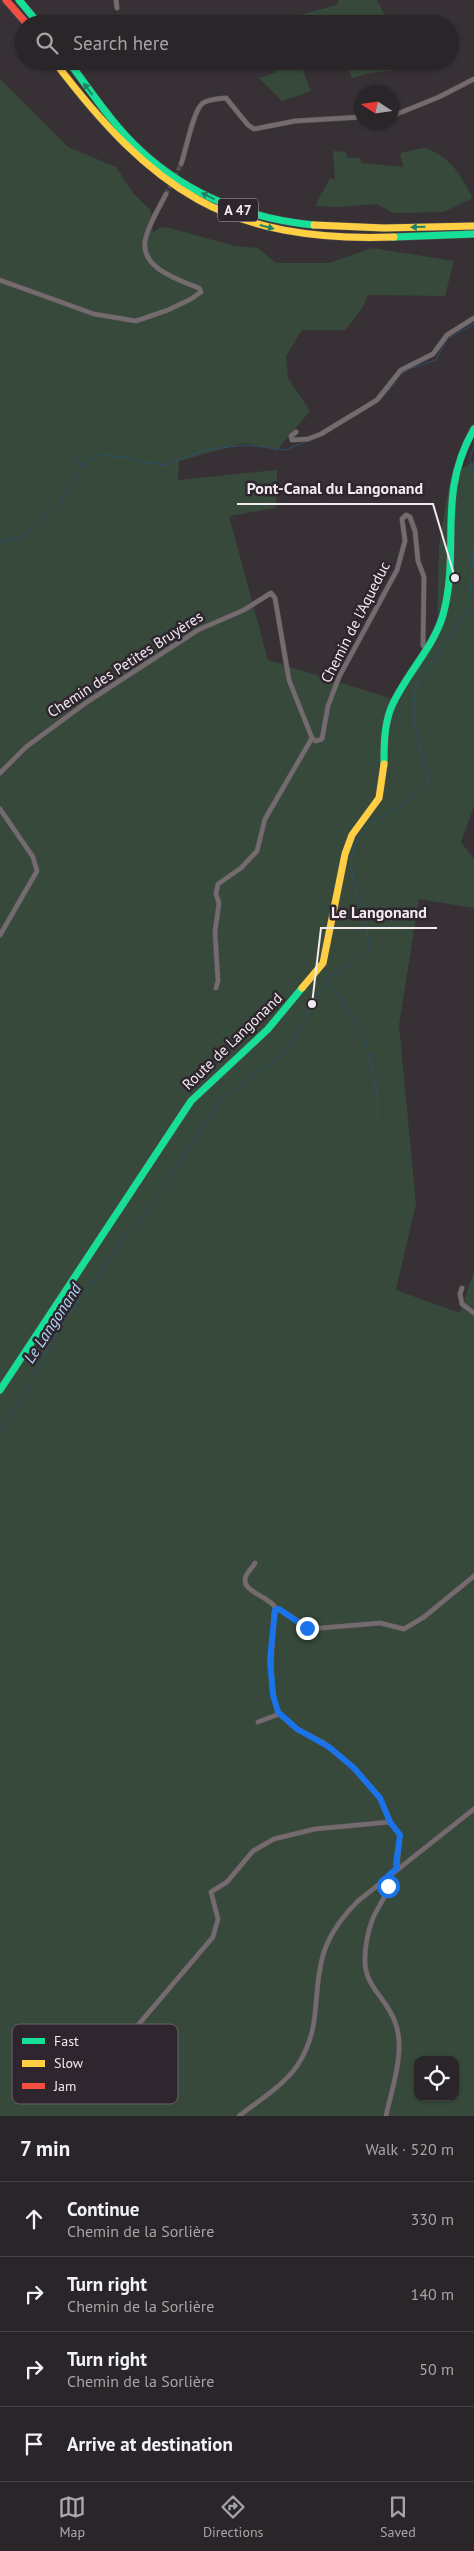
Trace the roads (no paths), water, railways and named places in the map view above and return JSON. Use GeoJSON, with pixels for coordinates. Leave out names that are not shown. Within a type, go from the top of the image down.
{"type":"FeatureCollection","features":[{"type":"Feature","properties":{"kind":"main road"},"geometry":{"type":"LineString","coordinates":[[6,0],[19,15]]}},
{"type":"Feature","properties":{"kind":"main road"},"geometry":{"type":"LineString","coordinates":[[19,0],[32,15]]}},
{"type":"Feature","properties":{"kind":"main road","name":"A 47"},"geometry":{"type":"LineString","coordinates":[[61,70],[98,119],[123,147],[166,181],[216,209],[270,228],[308,235],[340,237],[470,230]]}},
{"type":"Feature","properties":{"kind":"main road","name":"A 47"},"geometry":{"type":"LineString","coordinates":[[75,70],[107,113],[140,150],[171,174],[202,194],[237,210],[280,222],[341,229],[470,230]]}},
{"type":"Feature","properties":{"kind":"main road","name":"Route de Langonand"},"geometry":{"type":"LineString","coordinates":[[0,1390],[191,1100],[268,1029],[323,963],[329,943],[345,853],[354,831],[375,806],[381,789],[387,719],[397,696],[428,650],[438,630],[446,600],[456,463],[462,446],[474,429]]}},
{"type":"Feature","properties":{"kind":"street"},"geometry":{"type":"LineString","coordinates":[[116,0],[117,8]]}},
{"type":"Feature","properties":{"kind":"street"},"geometry":{"type":"LineString","coordinates":[[399,113],[439,97],[474,79]]}},
{"type":"Feature","properties":{"kind":"street"},"geometry":{"type":"LineString","coordinates":[[181,164],[196,113],[203,103],[209,100],[226,98],[248,125],[254,128],[296,121],[354,117]]}},
{"type":"Feature","properties":{"kind":"street"},"geometry":{"type":"LineString","coordinates":[[0,280],[94,314],[136,321],[152,317],[191,299],[201,292],[199,288],[169,276],[155,267],[145,250],[146,236],[166,194]]}},
{"type":"Feature","properties":{"kind":"street"},"geometry":{"type":"LineString","coordinates":[[296,432],[291,436],[292,440],[315,437],[377,400],[401,370],[433,354],[447,335],[474,318]]}},
{"type":"Feature","properties":{"kind":"street","name":"Chemin de l'Aqueduc"},"geometry":{"type":"LineString","coordinates":[[216,988],[218,981],[215,932],[219,903],[216,888],[218,884],[241,868],[257,851],[265,818],[312,738],[316,741],[322,738],[328,706],[339,676],[397,570],[405,541],[402,519],[406,515],[410,517],[415,531],[418,561],[424,577],[423,645],[428,650]]}},
{"type":"Feature","properties":{"kind":"street","name":"Chemin des Petites Bruyères"},"geometry":{"type":"LineString","coordinates":[[0,773],[26,747],[87,702],[198,630],[244,610],[271,593],[276,598],[289,680],[312,738]]}},
{"type":"Feature","properties":{"kind":"street"},"geometry":{"type":"LineString","coordinates":[[0,809],[33,857],[37,871],[8,925],[0,935]]}},
{"type":"Feature","properties":{"kind":"street"},"geometry":{"type":"LineString","coordinates":[[462,1288],[460,1294],[462,1304],[474,1313]]}},
{"type":"Feature","properties":{"kind":"street"},"geometry":{"type":"LineString","coordinates":[[255,1563],[246,1576],[246,1584],[252,1591],[269,1599],[276,1609],[310,1629],[380,1623],[404,1629],[424,1617],[474,1576]]}},
{"type":"Feature","properties":{"kind":"street"},"geometry":{"type":"LineString","coordinates":[[276,1609],[270,1660],[273,1695],[279,1714],[345,1760],[380,1798],[390,1822],[400,1835],[397,1868]]}},
{"type":"Feature","properties":{"kind":"street"},"geometry":{"type":"LineString","coordinates":[[258,1722],[279,1714]]}},
{"type":"Feature","properties":{"kind":"street"},"geometry":{"type":"LineString","coordinates":[[239,2116],[288,2076],[300,2060],[314,2027],[319,1972],[329,1941],[343,1918],[358,1902],[397,1868],[474,1809]]}},
{"type":"Feature","properties":{"kind":"street"},"geometry":{"type":"LineString","coordinates":[[139,2024],[160,2001],[184,1968],[213,1937],[218,1919],[211,1892],[226,1884],[253,1851],[274,1839],[300,1832],[390,1822]]}},
{"type":"Feature","properties":{"kind":"street"},"geometry":{"type":"LineString","coordinates":[[386,2116],[397,2057],[398,2031],[393,2016],[368,1979],[364,1958],[369,1930],[388,1886],[388,1876]]}},
{"type":"Feature","properties":{"kind":"waterway"},"geometry":{"type":"LineString","coordinates":[[402,374],[409,369],[436,360],[447,339],[474,324]]}},
{"type":"Feature","properties":{"kind":"waterway"},"geometry":{"type":"LineString","coordinates":[[381,399],[396,382]]}},
{"type":"Feature","properties":{"kind":"waterway"},"geometry":{"type":"LineString","coordinates":[[0,542],[19,538],[34,527],[62,501],[81,465],[100,455],[126,457],[164,465],[209,449],[246,445],[285,450],[310,440]]}},
{"type":"Feature","properties":{"kind":"waterway","name":"Le Langonand"},"geometry":{"type":"LineString","coordinates":[[474,445],[470,459],[474,479]]}},
{"type":"Feature","properties":{"kind":"waterway"},"geometry":{"type":"LineString","coordinates":[[73,451],[81,465]]}},
{"type":"Feature","properties":{"kind":"waterway","name":"Le Langonand"},"geometry":{"type":"LineString","coordinates":[[0,1429],[27,1388],[64,1320],[109,1262],[125,1237],[164,1190],[204,1122],[220,1101],[284,1053],[297,1035],[312,1004],[330,977],[351,964],[368,949],[366,925],[353,879],[352,855],[355,844],[368,827],[425,789],[429,783],[415,727],[415,692],[420,678],[448,642],[469,608],[474,542]]}},
{"type":"Feature","properties":{"kind":"waterway"},"geometry":{"type":"LineString","coordinates":[[328,983],[342,998],[366,1045],[377,1091],[378,1124]]}},
{"type":"Feature","properties":{"kind":"tunnel"},"geometry":{"type":"LineString","coordinates":[[166,194],[181,164]]}},
{"type":"Feature","properties":{"kind":"place","name":"Pont-Canal du Langonand"},"geometry":{"type":"Point","coordinates":[455,578]}},
{"type":"Feature","properties":{"kind":"place","name":"Le Langonand"},"geometry":{"type":"Point","coordinates":[312,1004]}}]}
